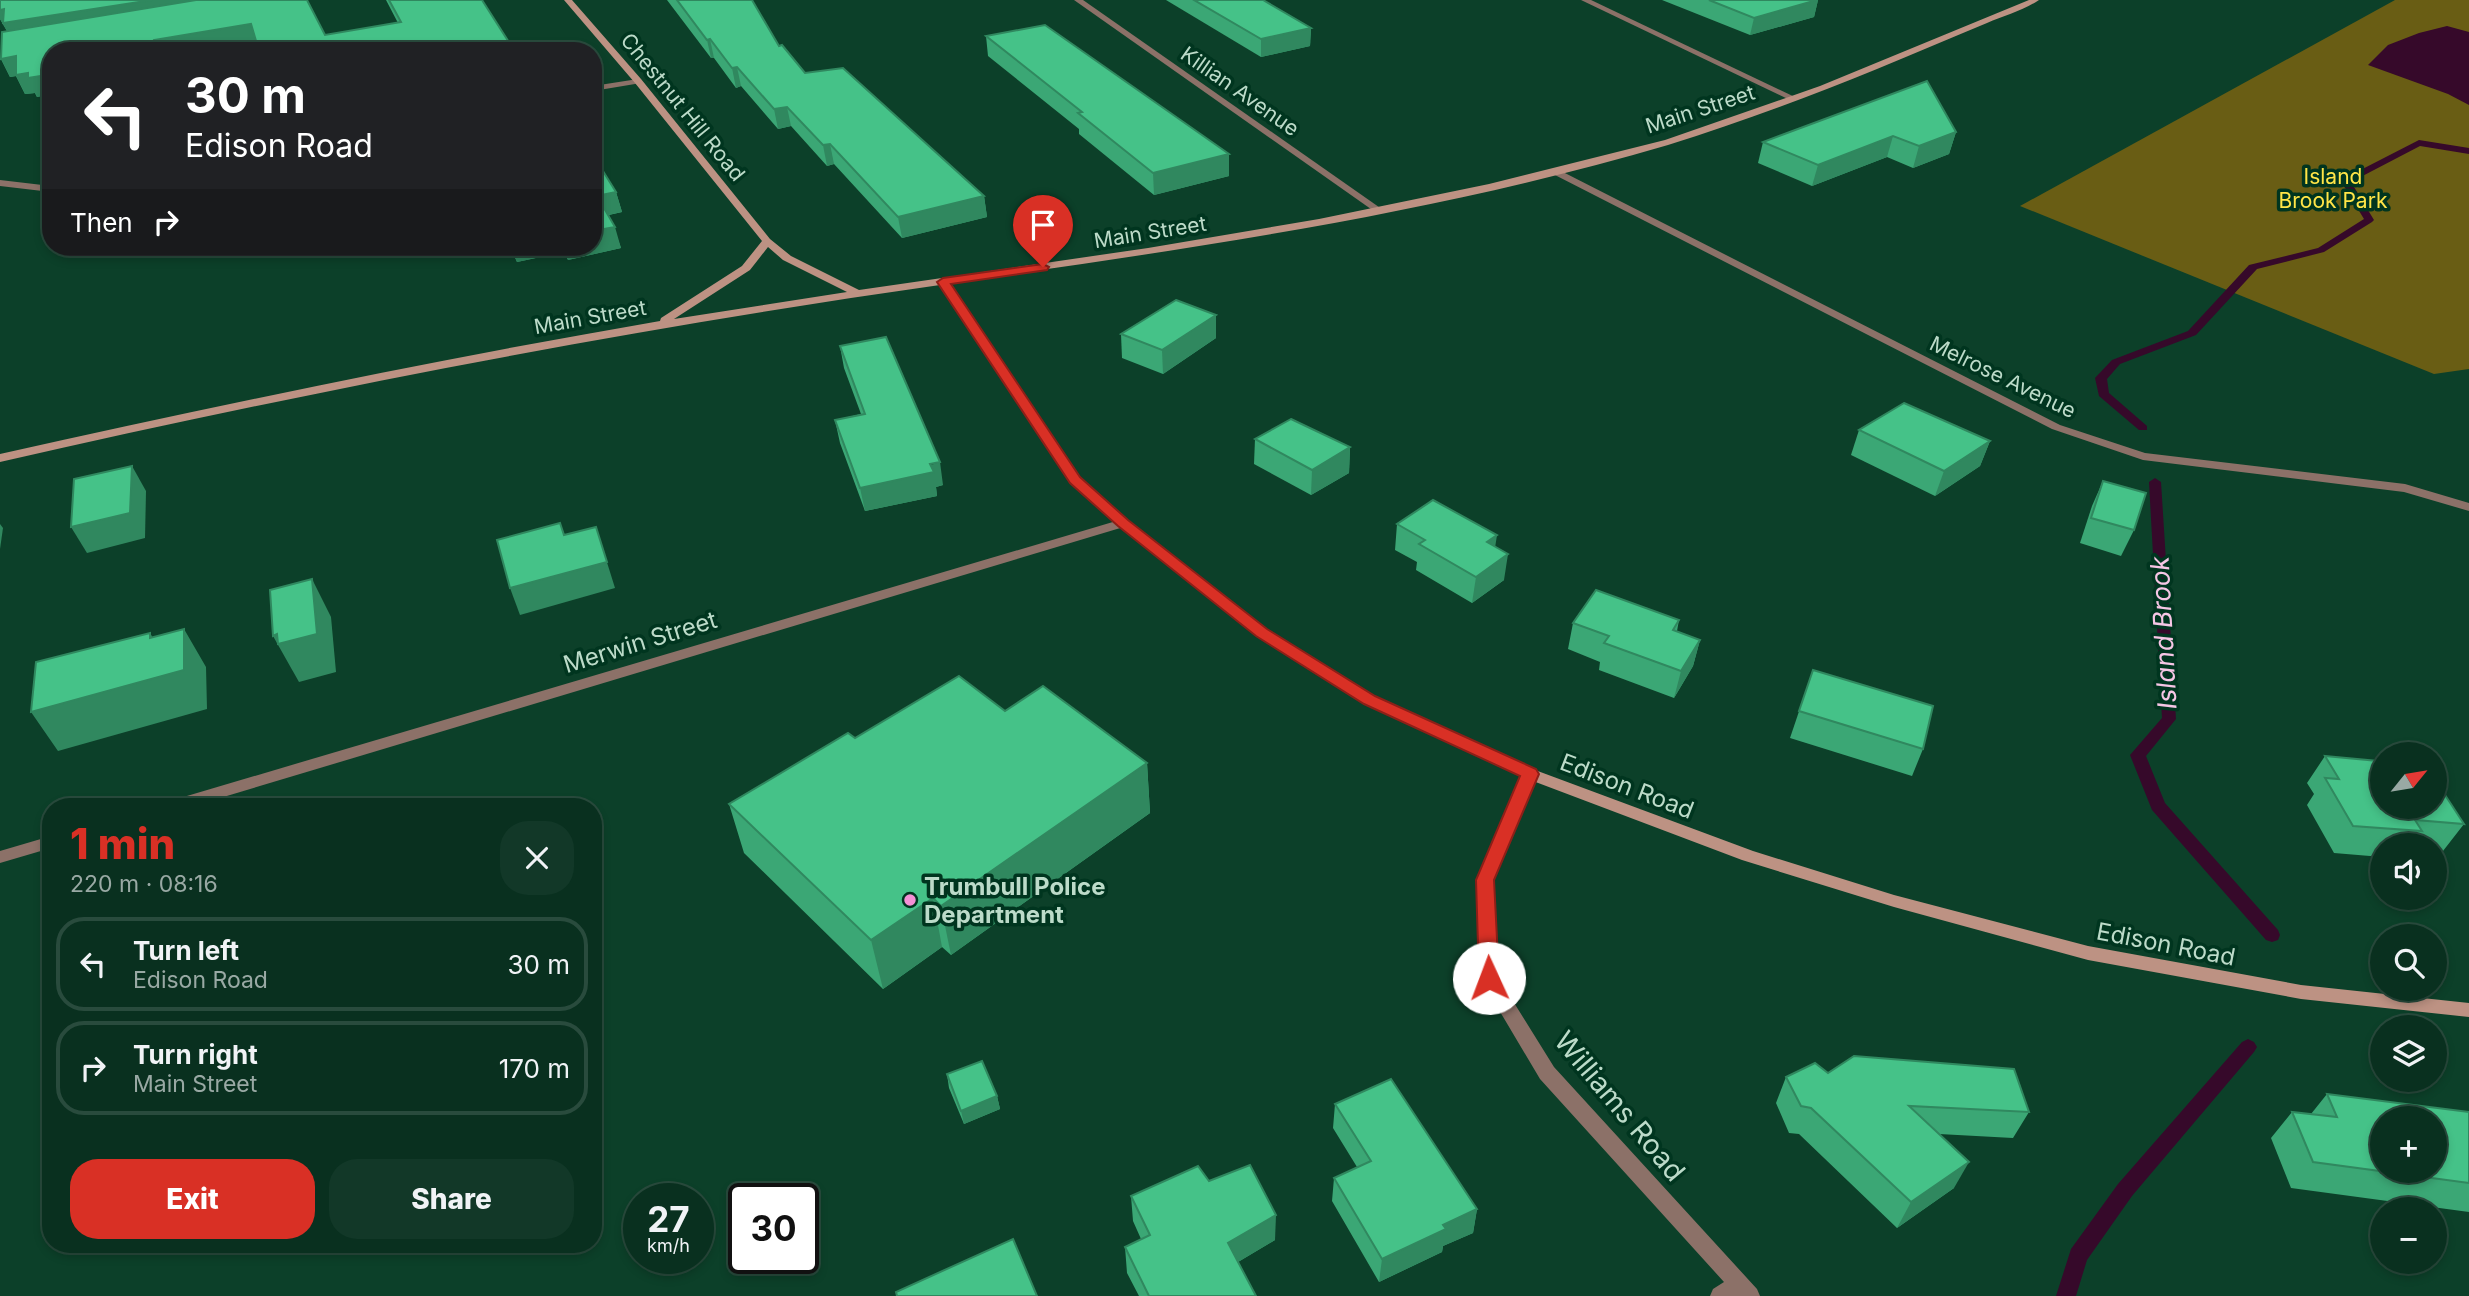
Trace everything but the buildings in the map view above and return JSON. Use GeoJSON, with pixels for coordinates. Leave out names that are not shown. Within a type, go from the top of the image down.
{"type":"FeatureCollection","features":[{"type":"Feature","properties":{"kind":"street","name":"Chestnut Hill Road"},"geometry":{"type":"LineString","coordinates":[[568,0],[638,81],[767,241],[787,258],[857,293]]}},
{"type":"Feature","properties":{"kind":"street","name":"Killian Avenue"},"geometry":{"type":"LineString","coordinates":[[1078,0],[1381,212]]}},
{"type":"Feature","properties":{"kind":"street"},"geometry":{"type":"LineString","coordinates":[[1585,0],[1793,98]]}},
{"type":"Feature","properties":{"kind":"street","name":"Main Street"},"geometry":{"type":"LineString","coordinates":[[0,458],[211,410],[478,356],[857,293],[1188,246],[1381,212],[1556,172],[1690,135],[1793,98],[2035,0]]}},
{"type":"Feature","properties":{"kind":"street"},"geometry":{"type":"LineString","coordinates":[[602,87],[638,81]]}},
{"type":"Feature","properties":{"kind":"street","name":"Melrose Avenue"},"geometry":{"type":"LineString","coordinates":[[1556,172],[2056,427],[2143,456],[2405,488],[2469,507]]}},
{"type":"Feature","properties":{"kind":"street"},"geometry":{"type":"LineString","coordinates":[[0,183],[42,187]]}},
{"type":"Feature","properties":{"kind":"street"},"geometry":{"type":"LineString","coordinates":[[658,325],[746,268],[767,241]]}},
{"type":"Feature","properties":{"kind":"street","name":"Edison Road"},"geometry":{"type":"LineString","coordinates":[[943,282],[1075,480],[1123,523],[1257,630],[1370,700],[1530,774],[1748,856],[1894,901],[2088,953],[2301,992],[2469,1010]]}},
{"type":"Feature","properties":{"kind":"street","name":"Merwin Street"},"geometry":{"type":"LineString","coordinates":[[200,798],[1123,523]]}},
{"type":"Feature","properties":{"kind":"street","name":"Williams Road"},"geometry":{"type":"LineString","coordinates":[[1530,774],[1485,880],[1489,978],[1547,1073],[1744,1290]]}},
{"type":"Feature","properties":{"kind":"street"},"geometry":{"type":"LineString","coordinates":[[0,857],[42,845]]}},
{"type":"Feature","properties":{"kind":"street"},"geometry":{"type":"LineString","coordinates":[[1720,1296],[1744,1290]]}},
{"type":"Feature","properties":{"kind":"green space","name":"Island Brook Park"},"geometry":{"type":"Polygon","coordinates":[[[2395,0],[2469,0],[2469,369],[2434,374],[2020,206],[2395,0]]]}},
{"type":"Feature","properties":{"kind":"shaded area"},"geometry":{"type":"Polygon","coordinates":[[[2447,26],[2469,32],[2469,105],[2448,94],[2368,65],[2388,45],[2447,26]]]}},
{"type":"Feature","properties":{"kind":"waterway","name":"Island Brook"},"geometry":{"type":"LineString","coordinates":[[2143,428],[2103,394],[2101,378],[2116,362],[2192,333],[2253,267],[2321,250],[2369,220],[2346,181],[2419,143],[2469,151]]}},
{"type":"Feature","properties":{"kind":"waterway","name":"Island Brook"},"geometry":{"type":"LineString","coordinates":[[2155,482],[2169,719],[2138,755],[2158,806],[2272,935]]}},
{"type":"Feature","properties":{"kind":"waterway","name":"Island Brook"},"geometry":{"type":"LineString","coordinates":[[2066,1296],[2078,1256],[2125,1190],[2248,1047]]}},
{"type":"Feature","properties":{"kind":"place","name":"Trumbull Police Department"},"geometry":{"type":"Point","coordinates":[910,900]}},
{"type":"Feature","properties":{"kind":"route"},"geometry":{"type":"LineString","coordinates":[[1043,267],[943,282],[1075,480],[1123,523],[1262,632],[1370,700],[1530,774],[1485,880],[1489,978]]}}]}
